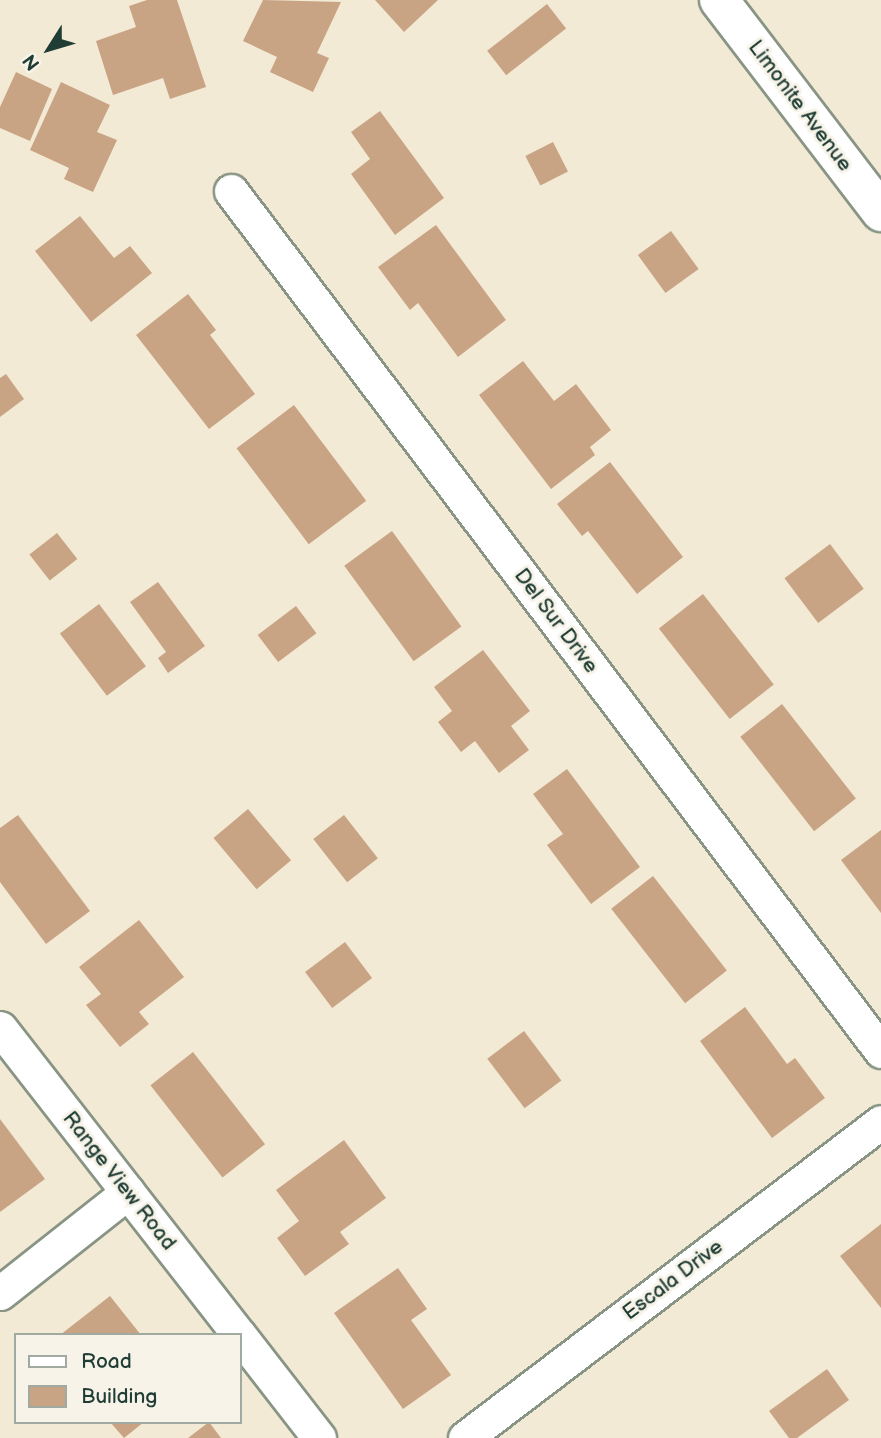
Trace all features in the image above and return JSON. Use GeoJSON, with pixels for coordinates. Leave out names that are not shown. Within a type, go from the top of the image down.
{"type":"FeatureCollection","features":[{"type":"Feature","properties":{"kind":"main road","name":"Limonite Avenue"},"geometry":{"type":"LineString","coordinates":[[719,0],[881,212]]}},
{"type":"Feature","properties":{"kind":"street","name":"Del Sur Drive"},"geometry":{"type":"LineString","coordinates":[[230,191],[881,1051]]}},
{"type":"Feature","properties":{"kind":"street","name":"Range View Road"},"geometry":{"type":"LineString","coordinates":[[0,1028],[237,1333]]}},
{"type":"Feature","properties":{"kind":"street","name":"Escala Drive"},"geometry":{"type":"LineString","coordinates":[[465,1438],[881,1122]]}},
{"type":"Feature","properties":{"kind":"street"},"geometry":{"type":"LineString","coordinates":[[0,1293],[128,1192]]}},
{"type":"Feature","properties":{"kind":"street","name":"Range View Road"},"geometry":{"type":"LineString","coordinates":[[242,1339],[319,1438]]}},
{"type":"Feature","properties":{"kind":"building"},"geometry":{"type":"Polygon","coordinates":[[[147,0],[177,0],[206,87],[170,99],[163,78],[113,95],[96,41],[136,27],[129,6],[147,0]]]}},
{"type":"Feature","properties":{"kind":"building"},"geometry":{"type":"Polygon","coordinates":[[[263,0],[341,2],[317,53],[329,58],[313,92],[270,72],[277,57],[243,41],[263,0]]]}},
{"type":"Feature","properties":{"kind":"building"},"geometry":{"type":"Polygon","coordinates":[[[375,0],[438,0],[404,32],[375,0]]]}},
{"type":"Feature","properties":{"kind":"building"},"geometry":{"type":"Polygon","coordinates":[[[547,4],[566,28],[506,75],[487,51],[547,4]]]}},
{"type":"Feature","properties":{"kind":"building"},"geometry":{"type":"Polygon","coordinates":[[[16,72],[52,89],[30,141],[0,128],[0,107],[16,72]]]}},
{"type":"Feature","properties":{"kind":"building"},"geometry":{"type":"Polygon","coordinates":[[[61,82],[110,105],[97,132],[117,140],[93,192],[64,179],[69,168],[30,150],[61,82]]]}},
{"type":"Feature","properties":{"kind":"building"},"geometry":{"type":"Polygon","coordinates":[[[380,111],[444,198],[395,235],[351,174],[370,159],[351,132],[380,111]]]}},
{"type":"Feature","properties":{"kind":"building"},"geometry":{"type":"Polygon","coordinates":[[[553,142],[568,171],[540,185],[525,156],[553,142]]]}},
{"type":"Feature","properties":{"kind":"building"},"geometry":{"type":"Polygon","coordinates":[[[80,216],[114,258],[130,246],[152,273],[91,322],[35,251],[80,216]]]}},
{"type":"Feature","properties":{"kind":"building"},"geometry":{"type":"Polygon","coordinates":[[[436,225],[506,320],[458,357],[418,303],[410,310],[378,267],[436,225]]]}},
{"type":"Feature","properties":{"kind":"building"},"geometry":{"type":"Polygon","coordinates":[[[671,231],[699,269],[665,293],[638,255],[671,231]]]}},
{"type":"Feature","properties":{"kind":"building"},"geometry":{"type":"Polygon","coordinates":[[[188,294],[216,330],[210,335],[255,394],[209,429],[136,335],[188,294]]]}},
{"type":"Feature","properties":{"kind":"building"},"geometry":{"type":"Polygon","coordinates":[[[523,361],[554,401],[576,384],[611,430],[590,447],[595,455],[551,489],[479,395],[523,361]]]}},
{"type":"Feature","properties":{"kind":"building"},"geometry":{"type":"Polygon","coordinates":[[[6,374],[24,399],[0,417],[0,378],[6,374]]]}},
{"type":"Feature","properties":{"kind":"building"},"geometry":{"type":"Polygon","coordinates":[[[294,405],[366,501],[309,544],[236,448],[294,405]]]}},
{"type":"Feature","properties":{"kind":"building"},"geometry":{"type":"Polygon","coordinates":[[[610,462],[683,557],[637,594],[588,531],[582,536],[557,504],[610,462]]]}},
{"type":"Feature","properties":{"kind":"building"},"geometry":{"type":"Polygon","coordinates":[[[392,531],[461,626],[414,661],[344,566],[392,531]]]}},
{"type":"Feature","properties":{"kind":"building"},"geometry":{"type":"Polygon","coordinates":[[[57,533],[77,559],[50,581],[29,555],[57,533]]]}},
{"type":"Feature","properties":{"kind":"building"},"geometry":{"type":"Polygon","coordinates":[[[830,544],[864,589],[818,623],[784,578],[830,544]]]}},
{"type":"Feature","properties":{"kind":"building"},"geometry":{"type":"Polygon","coordinates":[[[158,582],[205,646],[168,673],[158,658],[166,652],[130,602],[158,582]]]}},
{"type":"Feature","properties":{"kind":"building"},"geometry":{"type":"Polygon","coordinates":[[[703,594],[774,685],[730,719],[659,628],[703,594]]]}},
{"type":"Feature","properties":{"kind":"building"},"geometry":{"type":"Polygon","coordinates":[[[99,604],[146,666],[107,696],[60,633],[99,604]]]}},
{"type":"Feature","properties":{"kind":"building"},"geometry":{"type":"Polygon","coordinates":[[[296,606],[316,633],[278,662],[258,635],[296,606]]]}},
{"type":"Feature","properties":{"kind":"building"},"geometry":{"type":"Polygon","coordinates":[[[483,650],[530,711],[511,726],[529,750],[499,773],[475,741],[461,752],[438,722],[452,711],[434,687],[483,650]]]}},
{"type":"Feature","properties":{"kind":"building"},"geometry":{"type":"Polygon","coordinates":[[[782,704],[856,799],[814,831],[740,737],[782,704]]]}},
{"type":"Feature","properties":{"kind":"building"},"geometry":{"type":"Polygon","coordinates":[[[567,769],[640,867],[591,904],[547,845],[563,834],[533,794],[567,769]]]}},
{"type":"Feature","properties":{"kind":"building"},"geometry":{"type":"Polygon","coordinates":[[[248,809],[291,860],[257,889],[214,838],[248,809]]]}},
{"type":"Feature","properties":{"kind":"building"},"geometry":{"type":"Polygon","coordinates":[[[18,815],[90,911],[46,944],[0,882],[0,828],[18,815]]]}},
{"type":"Feature","properties":{"kind":"building"},"geometry":{"type":"Polygon","coordinates":[[[344,815],[378,858],[347,882],[313,839],[344,815]]]}},
{"type":"Feature","properties":{"kind":"building"},"geometry":{"type":"Polygon","coordinates":[[[881,830],[881,913],[841,860],[881,830]]]}},
{"type":"Feature","properties":{"kind":"building"},"geometry":{"type":"Polygon","coordinates":[[[653,876],[727,971],[685,1003],[611,909],[653,876]]]}},
{"type":"Feature","properties":{"kind":"building"},"geometry":{"type":"Polygon","coordinates":[[[139,920],[184,977],[139,1012],[149,1024],[120,1047],[86,1005],[101,994],[79,967],[139,920]]]}},
{"type":"Feature","properties":{"kind":"building"},"geometry":{"type":"Polygon","coordinates":[[[345,942],[372,978],[332,1008],[305,972],[345,942]]]}},
{"type":"Feature","properties":{"kind":"building"},"geometry":{"type":"Polygon","coordinates":[[[745,1007],[787,1064],[795,1058],[825,1098],[772,1138],[700,1041],[745,1007]]]}},
{"type":"Feature","properties":{"kind":"building"},"geometry":{"type":"Polygon","coordinates":[[[524,1031],[561,1081],[525,1108],[487,1059],[524,1031]]]}},
{"type":"Feature","properties":{"kind":"building"},"geometry":{"type":"Polygon","coordinates":[[[193,1052],[265,1144],[222,1177],[150,1085],[193,1052]]]}},
{"type":"Feature","properties":{"kind":"building"},"geometry":{"type":"Polygon","coordinates":[[[0,1119],[45,1179],[0,1212],[0,1119]]]}},
{"type":"Feature","properties":{"kind":"building"},"geometry":{"type":"Polygon","coordinates":[[[344,1140],[386,1198],[340,1232],[349,1244],[305,1276],[277,1238],[299,1221],[276,1190],[344,1140]]]}},
{"type":"Feature","properties":{"kind":"building"},"geometry":{"type":"Polygon","coordinates":[[[881,1224],[881,1308],[840,1256],[881,1224]]]}},
{"type":"Feature","properties":{"kind":"building"},"geometry":{"type":"Polygon","coordinates":[[[398,1268],[427,1309],[411,1320],[451,1375],[403,1409],[334,1313],[398,1268]]]}},
{"type":"Feature","properties":{"kind":"building"},"geometry":{"type":"Polygon","coordinates":[[[110,1296],[139,1333],[63,1333],[110,1296]]]}},
{"type":"Feature","properties":{"kind":"building"},"geometry":{"type":"Polygon","coordinates":[[[827,1369],[849,1400],[797,1438],[789,1438],[769,1411],[827,1369]]]}},
{"type":"Feature","properties":{"kind":"building"},"geometry":{"type":"Polygon","coordinates":[[[112,1424],[142,1424],[124,1438],[112,1424]]]}},
{"type":"Feature","properties":{"kind":"building"},"geometry":{"type":"Polygon","coordinates":[[[206,1424],[210,1424],[221,1438],[188,1438],[206,1424]]]}}]}
